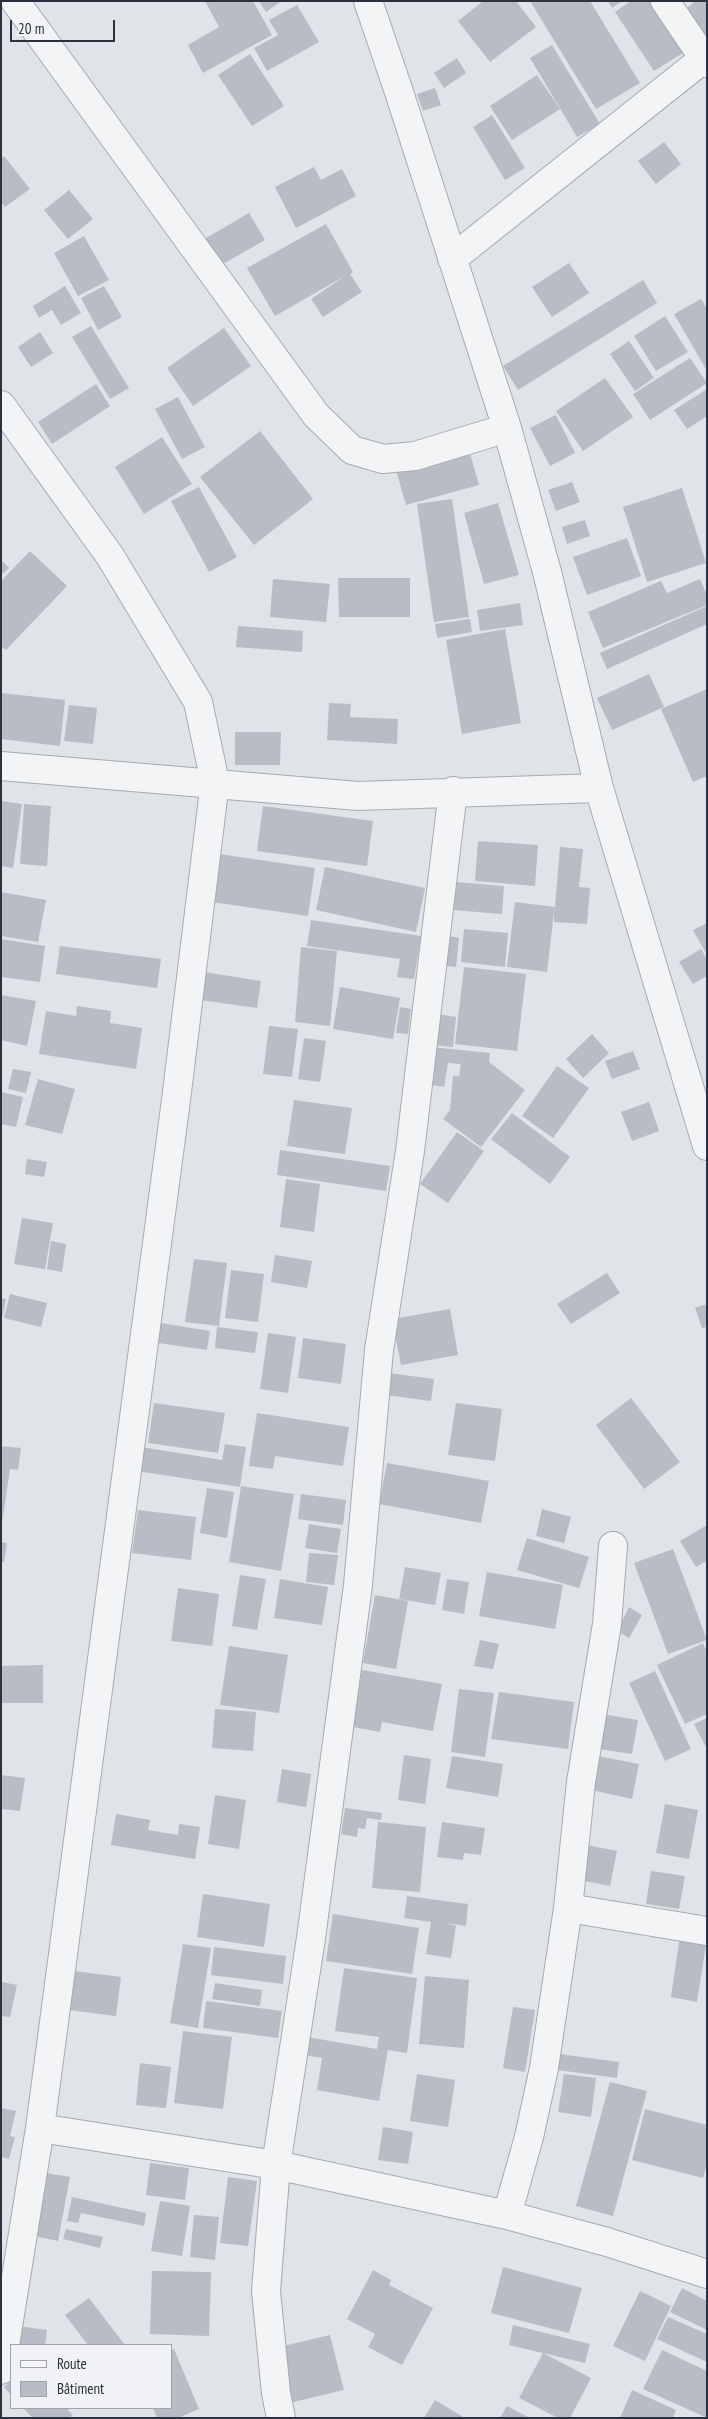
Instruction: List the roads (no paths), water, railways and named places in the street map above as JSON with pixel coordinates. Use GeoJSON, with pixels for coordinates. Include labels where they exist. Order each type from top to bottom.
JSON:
{"type":"FeatureCollection","features":[{"type":"Feature","properties":{"kind":"street"},"geometry":{"type":"LineString","coordinates":[[15,1],[316,415],[352,450],[383,459],[415,456],[506,428]]}},
{"type":"Feature","properties":{"kind":"street"},"geometry":{"type":"LineString","coordinates":[[368,1],[399,92],[506,428],[546,572],[599,788],[707,1146]]}},
{"type":"Feature","properties":{"kind":"street"},"geometry":{"type":"LineString","coordinates":[[452,260],[706,59],[665,1]]}},
{"type":"Feature","properties":{"kind":"street"},"geometry":{"type":"LineString","coordinates":[[1,405],[110,556],[198,702],[215,782],[176,1100],[40,2128],[1,2370]]}},
{"type":"Feature","properties":{"kind":"street"},"geometry":{"type":"LineString","coordinates":[[1,766],[215,782],[358,796],[452,791],[599,788]]}},
{"type":"Feature","properties":{"kind":"street"},"geometry":{"type":"LineString","coordinates":[[281,2418],[276,2393],[266,2291],[276,2165],[311,1938],[358,1585],[379,1350],[410,1151],[452,791]]}},
{"type":"Feature","properties":{"kind":"street"},"geometry":{"type":"LineString","coordinates":[[506,2215],[529,2137],[544,2068],[568,1908],[581,1782],[606,1624],[613,1546]]}},
{"type":"Feature","properties":{"kind":"street"},"geometry":{"type":"LineString","coordinates":[[568,1908],[707,1931]]}},
{"type":"Feature","properties":{"kind":"street"},"geometry":{"type":"LineString","coordinates":[[40,2128],[276,2165],[506,2215],[608,2242],[707,2274]]}}]}
